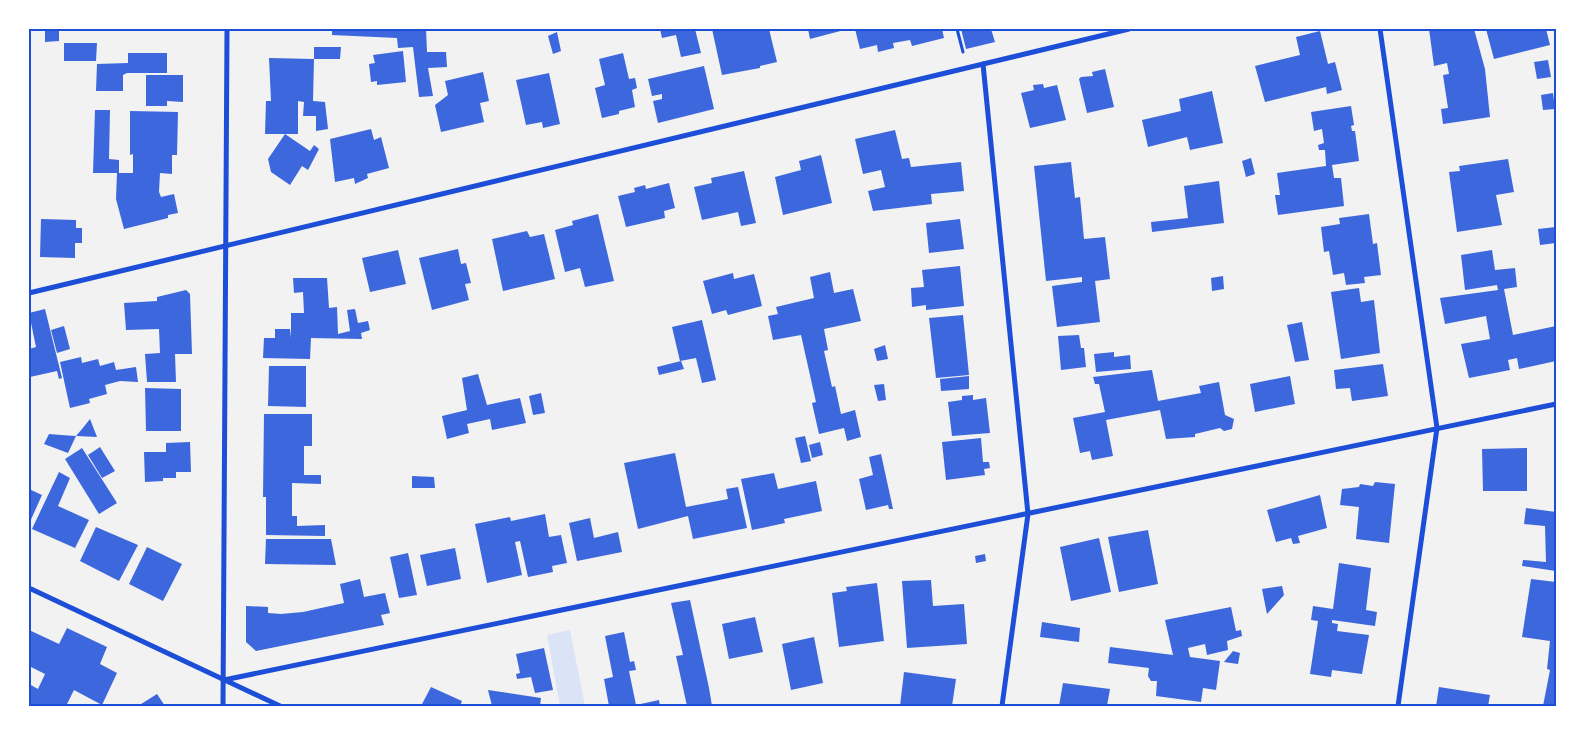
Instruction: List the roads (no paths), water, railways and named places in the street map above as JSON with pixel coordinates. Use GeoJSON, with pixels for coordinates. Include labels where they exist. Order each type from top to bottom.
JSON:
{"type":"FeatureCollection","features":[{"type":"Feature","properties":{"kind":"street"},"geometry":{"type":"LineString","coordinates":[[223,706],[227,29]]}},
{"type":"Feature","properties":{"kind":"street"},"geometry":{"type":"LineString","coordinates":[[29,293],[1129,29]]}},
{"type":"Feature","properties":{"kind":"street"},"geometry":{"type":"LineString","coordinates":[[1380,29],[1437,428],[1398,706]]}},
{"type":"Feature","properties":{"kind":"street"},"geometry":{"type":"LineString","coordinates":[[983,64],[1028,514],[1002,706]]}},
{"type":"Feature","properties":{"kind":"street"},"geometry":{"type":"LineString","coordinates":[[224,680],[1556,404]]}},
{"type":"Feature","properties":{"kind":"street"},"geometry":{"type":"LineString","coordinates":[[29,588],[280,706]]}}]}
